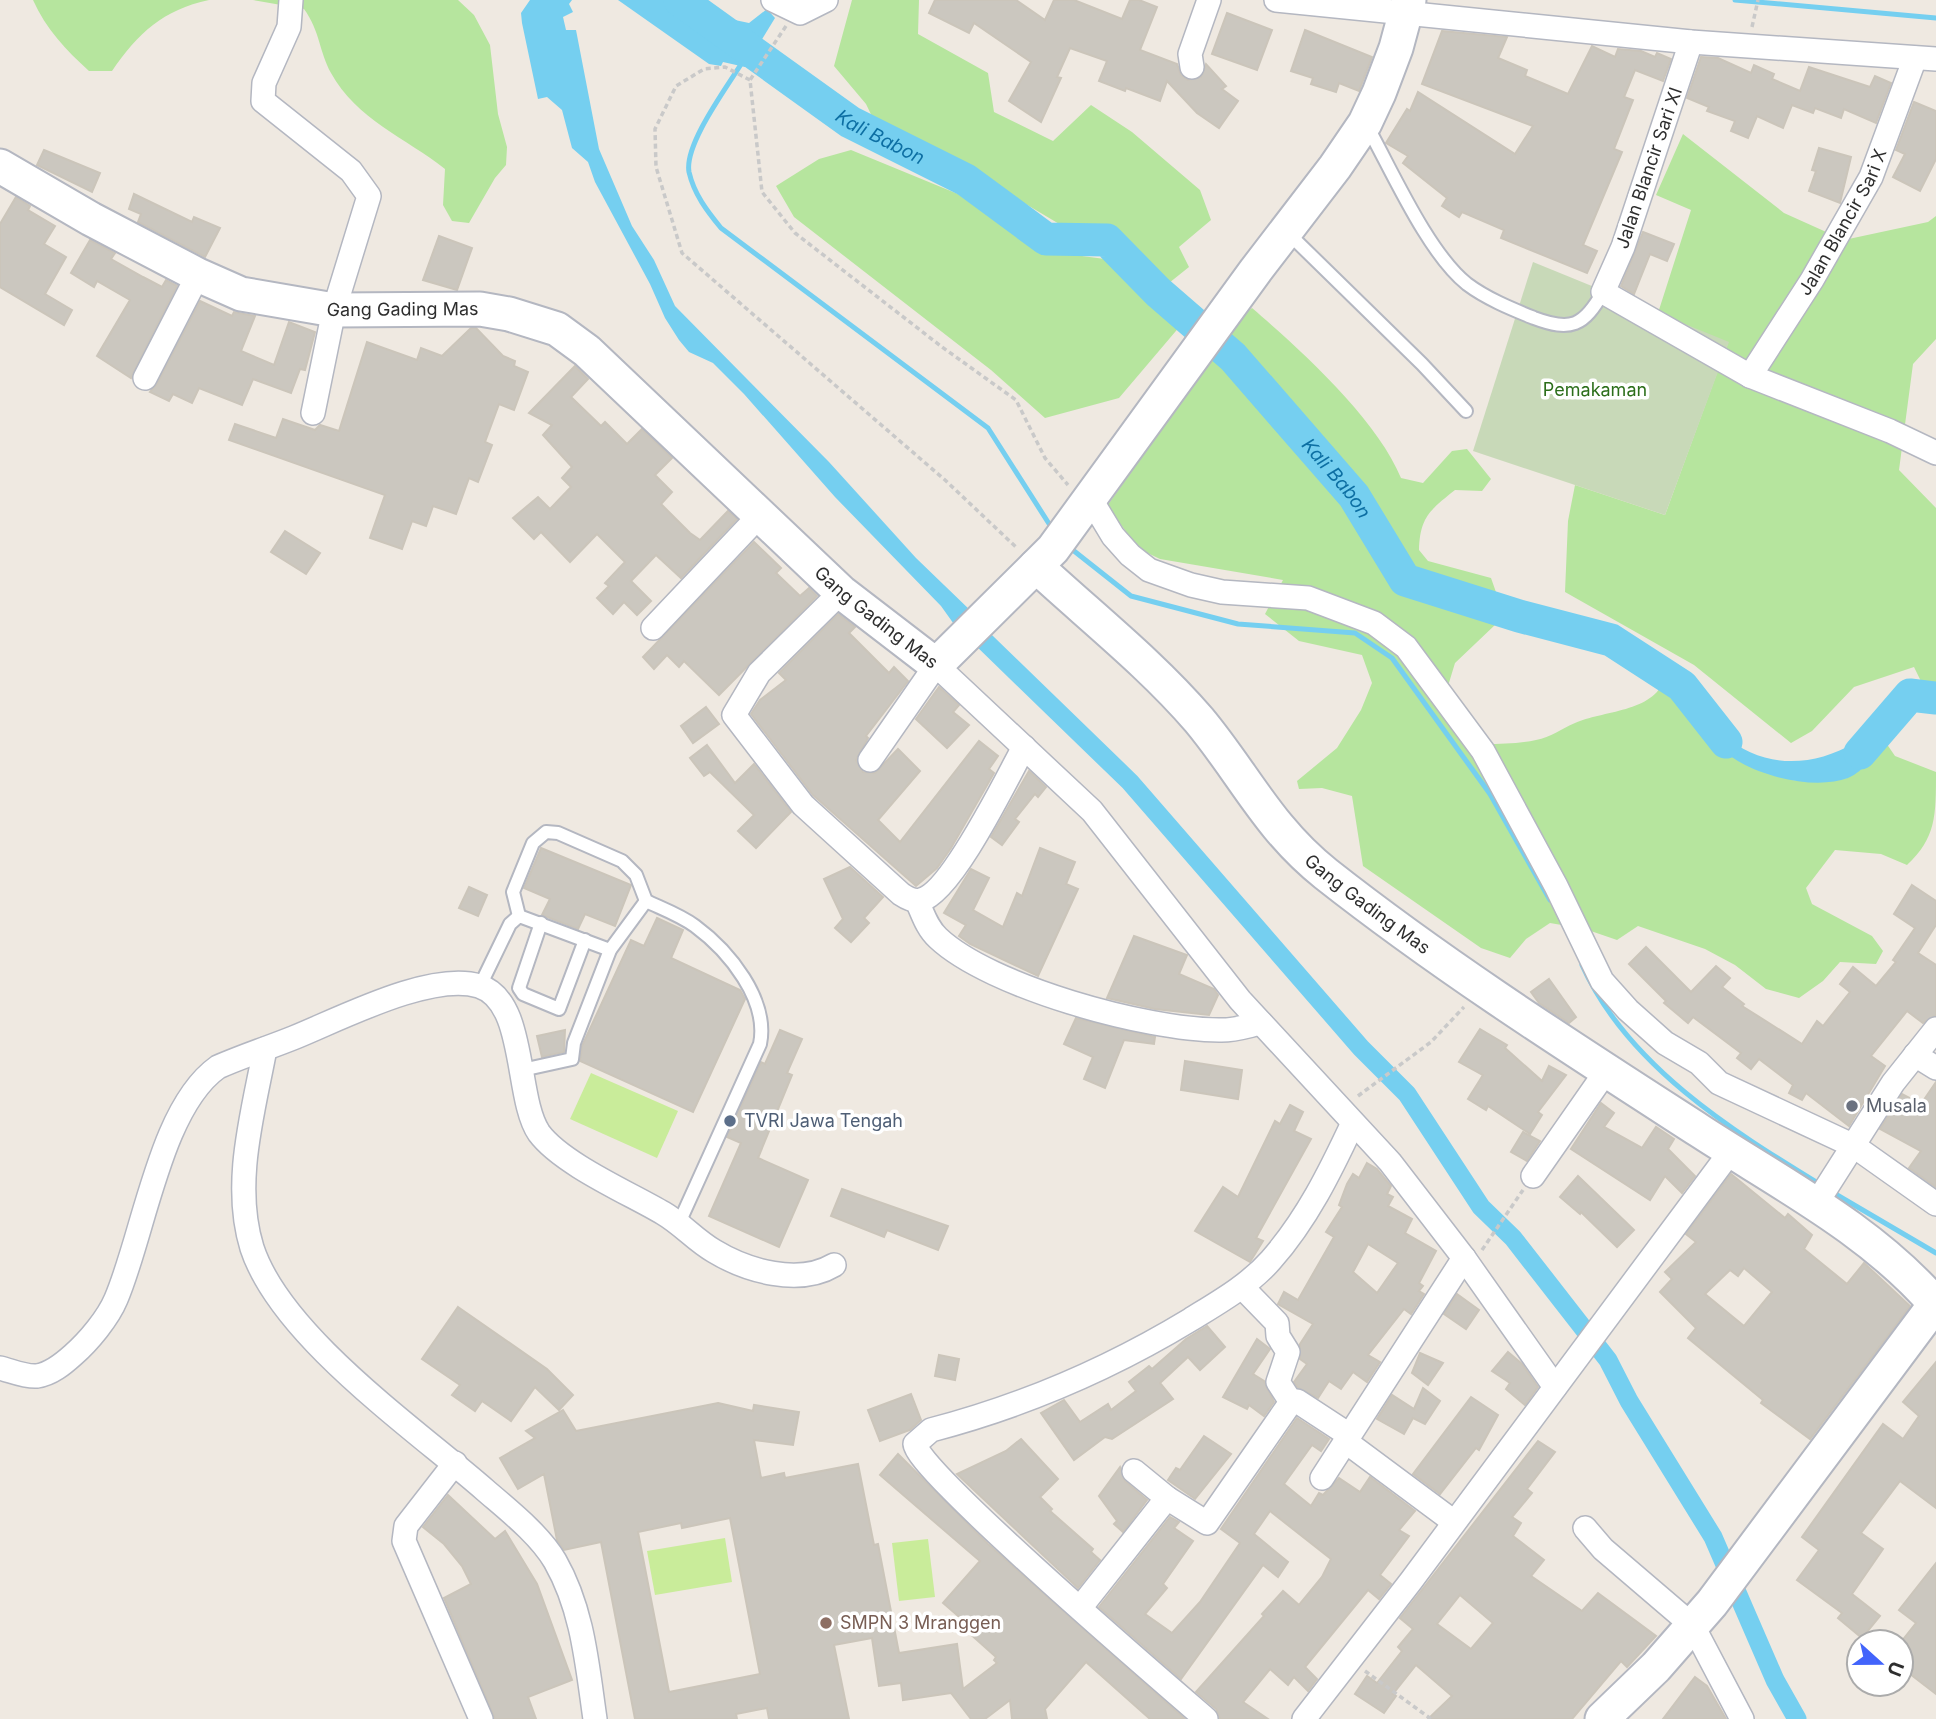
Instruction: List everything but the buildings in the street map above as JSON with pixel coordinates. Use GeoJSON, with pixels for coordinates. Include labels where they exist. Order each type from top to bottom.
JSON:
{"type":"FeatureCollection","features":[{"type":"Feature","properties":{"kind":"main road"},"geometry":{"type":"LineString","coordinates":[[1037,564],[1084,506],[1365,123],[1408,7]]}},
{"type":"Feature","properties":{"kind":"main road","name":"Gang Gading Mas"},"geometry":{"type":"LineString","coordinates":[[0,166],[198,275],[241,294],[334,310],[480,309],[509,314],[556,329],[587,351],[841,592],[943,657],[1037,564],[1199,721],[1264,814],[1288,841],[1334,880],[1483,986],[1731,1151],[1821,1196],[1934,1304]]}},
{"type":"Feature","properties":{"kind":"main road"},"geometry":{"type":"LineString","coordinates":[[1623,1719],[1784,1519],[1934,1304]]}},
{"type":"Feature","properties":{"kind":"main road"},"geometry":{"type":"LineString","coordinates":[[1602,1719],[1706,1619]]}},
{"type":"Feature","properties":{"kind":"street"},"geometry":{"type":"LineString","coordinates":[[290,0],[289,27],[264,83],[262,101],[351,171],[369,196],[334,310],[313,413]]}},
{"type":"Feature","properties":{"kind":"street"},"geometry":{"type":"LineString","coordinates":[[783,10],[804,12],[826,0]]}},
{"type":"Feature","properties":{"kind":"street"},"geometry":{"type":"LineString","coordinates":[[1192,66],[1189,54],[1209,0]]}},
{"type":"Feature","properties":{"kind":"street"},"geometry":{"type":"LineString","coordinates":[[1276,0],[1408,7],[1691,42],[1925,58]]}},
{"type":"Feature","properties":{"kind":"street","name":"Jalan Blancir Sari XI"},"geometry":{"type":"LineString","coordinates":[[1603,292],[1623,247],[1691,42]]}},
{"type":"Feature","properties":{"kind":"street","name":"Jalan Blancir Sari X"},"geometry":{"type":"LineString","coordinates":[[1750,376],[1812,281],[1871,177],[1925,58]]}},
{"type":"Feature","properties":{"kind":"street"},"geometry":{"type":"LineString","coordinates":[[145,378],[198,275]]}},
{"type":"Feature","properties":{"kind":"street"},"geometry":{"type":"LineString","coordinates":[[1603,292],[1750,376],[1890,431],[1936,453]]}},
{"type":"Feature","properties":{"kind":"street"},"geometry":{"type":"LineString","coordinates":[[1084,506],[1130,555],[1150,570],[1191,585],[1222,592],[1308,598],[1374,623],[1406,647],[1483,751],[1556,886],[1602,981],[1628,1010],[1665,1043],[1699,1063],[1719,1083],[1851,1150],[1936,1205]]}},
{"type":"Feature","properties":{"kind":"street"},"geometry":{"type":"LineString","coordinates":[[653,628],[760,515]]}},
{"type":"Feature","properties":{"kind":"street"},"geometry":{"type":"LineString","coordinates":[[841,592],[759,673],[734,715],[803,805],[901,894],[917,901],[928,897],[944,884],[969,847],[1024,747]]}},
{"type":"Feature","properties":{"kind":"street"},"geometry":{"type":"LineString","coordinates":[[870,760],[943,657],[1024,747],[1092,811],[1261,1023],[1473,1254],[1555,1387]]}},
{"type":"Feature","properties":{"kind":"street"},"geometry":{"type":"LineString","coordinates":[[917,901],[926,923],[937,937],[983,967],[1031,988],[1105,1012],[1195,1029],[1231,1030],[1261,1023]]}},
{"type":"Feature","properties":{"kind":"street"},"geometry":{"type":"LineString","coordinates":[[0,1368],[39,1376],[63,1364],[80,1349],[115,1302],[165,1152],[184,1106],[202,1079],[218,1067],[395,996],[447,985],[480,986],[496,999],[509,1022],[522,1070],[525,1094],[540,1133],[580,1166],[679,1223],[713,1251],[763,1270],[803,1277],[813,1276],[834,1265]]}},
{"type":"Feature","properties":{"kind":"street"},"geometry":{"type":"LineString","coordinates":[[1821,1196],[1893,1083],[1936,1029]]}},
{"type":"Feature","properties":{"kind":"street"},"geometry":{"type":"LineString","coordinates":[[265,1049],[244,1167],[245,1211],[252,1248],[283,1308],[338,1364],[512,1514],[553,1558],[573,1596],[584,1640],[595,1719]]}},
{"type":"Feature","properties":{"kind":"street"},"geometry":{"type":"LineString","coordinates":[[1915,1055],[1936,1069]]}},
{"type":"Feature","properties":{"kind":"street"},"geometry":{"type":"LineString","coordinates":[[1529,1182],[1607,1070]]}},
{"type":"Feature","properties":{"kind":"street"},"geometry":{"type":"LineString","coordinates":[[1206,1719],[972,1510],[922,1459],[915,1444],[931,1430],[969,1420],[1065,1385],[1161,1337],[1242,1287],[1272,1259],[1317,1199],[1353,1123]]}},
{"type":"Feature","properties":{"kind":"street"},"geometry":{"type":"LineString","coordinates":[[1304,1719],[1731,1151]]}},
{"type":"Feature","properties":{"kind":"street"},"geometry":{"type":"LineString","coordinates":[[1322,1478],[1473,1254]]}},
{"type":"Feature","properties":{"kind":"street"},"geometry":{"type":"LineString","coordinates":[[1242,1287],[1277,1323],[1278,1336],[1288,1352],[1278,1381],[1291,1402]]}},
{"type":"Feature","properties":{"kind":"street"},"geometry":{"type":"LineString","coordinates":[[1135,1471],[1167,1498],[1204,1523],[1210,1522],[1291,1402],[1297,1401],[1454,1522]]}},
{"type":"Feature","properties":{"kind":"street"},"geometry":{"type":"LineString","coordinates":[[455,1463],[406,1526],[404,1541],[481,1719]]}},
{"type":"Feature","properties":{"kind":"street"},"geometry":{"type":"LineString","coordinates":[[1080,1608],[1167,1498]]}},
{"type":"Feature","properties":{"kind":"street"},"geometry":{"type":"LineString","coordinates":[[1586,1528],[1603,1549],[1640,1577],[1706,1619],[1742,1719]]}},
{"type":"Feature","properties":{"kind":"lane"},"geometry":{"type":"LineString","coordinates":[[1365,123],[1442,257],[1465,282],[1483,295],[1559,326],[1573,325],[1586,317],[1603,292]]}},
{"type":"Feature","properties":{"kind":"lane"},"geometry":{"type":"LineString","coordinates":[[1286,231],[1422,364],[1465,411]]}},
{"type":"Feature","properties":{"kind":"lane"},"geometry":{"type":"LineString","coordinates":[[519,916],[513,892],[533,843],[546,832],[558,832],[622,861],[636,875],[646,901],[674,914],[710,939],[743,979],[758,1004],[762,1019],[760,1044],[679,1223]]}},
{"type":"Feature","properties":{"kind":"lane"},"geometry":{"type":"LineString","coordinates":[[522,1070],[572,1059],[610,950],[646,901]]}},
{"type":"Feature","properties":{"kind":"lane"},"geometry":{"type":"LineString","coordinates":[[519,916],[610,950]]}},
{"type":"Feature","properties":{"kind":"lane"},"geometry":{"type":"LineString","coordinates":[[480,986],[510,925],[519,916]]}},
{"type":"Feature","properties":{"kind":"lane"},"geometry":{"type":"LineString","coordinates":[[541,923],[519,988],[523,994],[559,1009],[584,940]]}},
{"type":"Feature","properties":{"kind":"lane"},"geometry":{"type":"LineString","coordinates":[[565,994],[589,1004]]}},
{"type":"Feature","properties":{"kind":"path"},"geometry":{"type":"LineString","coordinates":[[1751,30],[1758,0]]}},
{"type":"Feature","properties":{"kind":"path"},"geometry":{"type":"LineString","coordinates":[[748,79],[754,74],[783,10]]}},
{"type":"Feature","properties":{"kind":"path"},"geometry":{"type":"LineString","coordinates":[[748,79],[725,67],[704,69],[676,86],[655,129],[656,167],[682,253],[945,480],[1037,564]]}},
{"type":"Feature","properties":{"kind":"path"},"geometry":{"type":"LineString","coordinates":[[748,79],[762,192],[795,233],[942,347],[1016,400],[1045,458],[1084,506]]}},
{"type":"Feature","properties":{"kind":"path"},"geometry":{"type":"LineString","coordinates":[[1356,1097],[1431,1042],[1483,986]]}},
{"type":"Feature","properties":{"kind":"path"},"geometry":{"type":"LineString","coordinates":[[1473,1254],[1529,1182]]}},
{"type":"Feature","properties":{"kind":"path"},"geometry":{"type":"LineString","coordinates":[[1346,1666],[1365,1671],[1431,1719]]}},
{"type":"Feature","properties":{"kind":"green space"},"geometry":{"type":"Polygon","coordinates":[[[33,0],[209,0],[178,10],[153,25],[132,45],[112,71],[89,71],[57,38],[33,0]]]}},
{"type":"Feature","properties":{"kind":"green space"},"geometry":{"type":"Polygon","coordinates":[[[253,0],[458,0],[474,15],[490,45],[498,114],[507,147],[506,165],[495,178],[469,223],[452,221],[443,205],[445,169],[383,127],[341,89],[327,65],[313,25],[304,9],[253,0]]]}},
{"type":"Feature","properties":{"kind":"green space"},"geometry":{"type":"Polygon","coordinates":[[[852,0],[919,0],[918,34],[988,73],[994,112],[1053,141],[1091,105],[1132,132],[1200,190],[1211,220],[1179,247],[1189,267],[1169,283],[1109,228],[1071,231],[972,172],[880,133],[866,104],[834,66],[852,0]]]}},
{"type":"Feature","properties":{"kind":"green space"},"geometry":{"type":"Polygon","coordinates":[[[1683,134],[1784,213],[1844,240],[1928,222],[1936,216],[1936,339],[1913,364],[1899,470],[1936,508],[1936,712],[1914,667],[1854,687],[1812,731],[1791,743],[1694,665],[1565,592],[1568,521],[1575,485],[1665,515],[1728,343],[1658,313],[1691,210],[1656,195],[1683,134]]]}},
{"type":"Feature","properties":{"kind":"green space"},"geometry":{"type":"Polygon","coordinates":[[[851,150],[958,194],[1036,250],[1105,259],[1181,325],[1119,398],[1045,418],[991,370],[794,217],[776,186],[819,159],[851,150]]]}},
{"type":"Feature","properties":{"kind":"green space","name":"Pemakaman"},"geometry":{"type":"Polygon","coordinates":[[[1533,262],[1729,342],[1665,515],[1473,451],[1533,262]]]}},
{"type":"Feature","properties":{"kind":"green space"},"geometry":{"type":"Polygon","coordinates":[[[1252,308],[1293,344],[1356,409],[1390,455],[1401,478],[1423,483],[1452,451],[1467,449],[1491,479],[1482,491],[1455,490],[1446,497],[1428,515],[1420,539],[1419,550],[1428,561],[1491,578],[1497,595],[1496,624],[1455,663],[1441,709],[1465,744],[1541,739],[1586,719],[1639,704],[1659,690],[1664,679],[1679,688],[1710,735],[1792,780],[1813,782],[1847,778],[1866,766],[1884,740],[1895,756],[1936,772],[1936,801],[1929,835],[1917,855],[1907,865],[1881,854],[1835,850],[1806,888],[1812,904],[1872,936],[1883,951],[1876,964],[1840,962],[1823,981],[1799,998],[1766,989],[1735,965],[1705,949],[1638,926],[1617,940],[1585,929],[1550,923],[1526,939],[1510,958],[1481,948],[1363,866],[1352,796],[1322,788],[1299,789],[1297,781],[1337,748],[1361,710],[1372,683],[1362,655],[1299,641],[1265,614],[1283,580],[1160,559],[1139,549],[1107,506],[1242,316],[1252,308]]]}},
{"type":"Feature","properties":{"kind":"green space"},"geometry":{"type":"Polygon","coordinates":[[[591,1073],[678,1111],[657,1158],[570,1119],[591,1073]]]}},
{"type":"Feature","properties":{"kind":"green space"},"geometry":{"type":"Polygon","coordinates":[[[725,1538],[732,1582],[655,1595],[647,1551],[725,1538]]]}},
{"type":"Feature","properties":{"kind":"green space"},"geometry":{"type":"Polygon","coordinates":[[[928,1539],[935,1597],[899,1601],[892,1543],[928,1539]]]}},
{"type":"Feature","properties":{"kind":"water"},"geometry":{"type":"Polygon","coordinates":[[[530,0],[572,0],[569,4],[573,12],[563,17],[566,30],[576,30],[599,149],[632,226],[654,260],[675,306],[829,462],[916,558],[972,612],[956,627],[941,606],[835,497],[744,394],[713,363],[689,352],[679,340],[595,182],[588,162],[572,148],[562,110],[547,97],[538,99],[521,13],[530,0]]]}},
{"type":"Feature","properties":{"kind":"water"},"geometry":{"type":"Polygon","coordinates":[[[618,0],[704,0],[730,19],[749,23],[767,9],[775,18],[745,67],[723,62],[721,66],[709,64],[618,0]]]}},
{"type":"Feature","properties":{"kind":"water"},"geometry":{"type":"Polygon","coordinates":[[[1700,704],[1720,731],[1754,754],[1770,759],[1804,760],[1838,751],[1863,737],[1887,715],[1890,728],[1869,761],[1848,778],[1834,782],[1801,781],[1766,774],[1736,760],[1724,751],[1694,713],[1700,704]]]}},
{"type":"Feature","properties":{"kind":"waterway","name":"Kali Babon"},"geometry":{"type":"LineString","coordinates":[[680,0],[850,122],[966,180],[1046,239],[1107,240],[1158,292],[1233,357],[1354,496],[1405,580],[1519,616],[1611,640],[1682,686],[1726,742]]}},
{"type":"Feature","properties":{"kind":"waterway"},"geometry":{"type":"LineString","coordinates":[[1735,0],[1936,18]]}},
{"type":"Feature","properties":{"kind":"waterway"},"geometry":{"type":"LineString","coordinates":[[743,61],[700,131],[689,160],[691,180],[706,209],[721,228],[988,428],[1053,530]]}},
{"type":"Feature","properties":{"kind":"waterway"},"geometry":{"type":"LineString","coordinates":[[1069,547],[1131,596],[1238,624],[1355,633],[1392,658],[1490,794],[1550,900]]}},
{"type":"Feature","properties":{"kind":"waterway"},"geometry":{"type":"LineString","coordinates":[[965,622],[1130,782],[1361,1048],[1407,1094],[1481,1207],[1513,1238],[1608,1360],[1629,1401],[1713,1537],[1775,1680],[1797,1719]]}},
{"type":"Feature","properties":{"kind":"waterway","name":"Kali Babon"},"geometry":{"type":"LineString","coordinates":[[1860,753],[1910,695],[1936,698]]}},
{"type":"Feature","properties":{"kind":"waterway"},"geometry":{"type":"LineString","coordinates":[[1582,965],[1601,1001],[1626,1034],[1654,1064],[1718,1118],[1821,1185]]}},
{"type":"Feature","properties":{"kind":"waterway"},"geometry":{"type":"LineString","coordinates":[[1832,1192],[1936,1253]]}},
{"type":"Feature","properties":{"kind":"place","name":"Musala"},"geometry":{"type":"Point","coordinates":[1852,1106]}},
{"type":"Feature","properties":{"kind":"place","name":"TVRI Jawa Tengah"},"geometry":{"type":"Point","coordinates":[730,1121]}},
{"type":"Feature","properties":{"kind":"place","name":"SMPN 3 Mranggen"},"geometry":{"type":"Point","coordinates":[826,1623]}}]}
